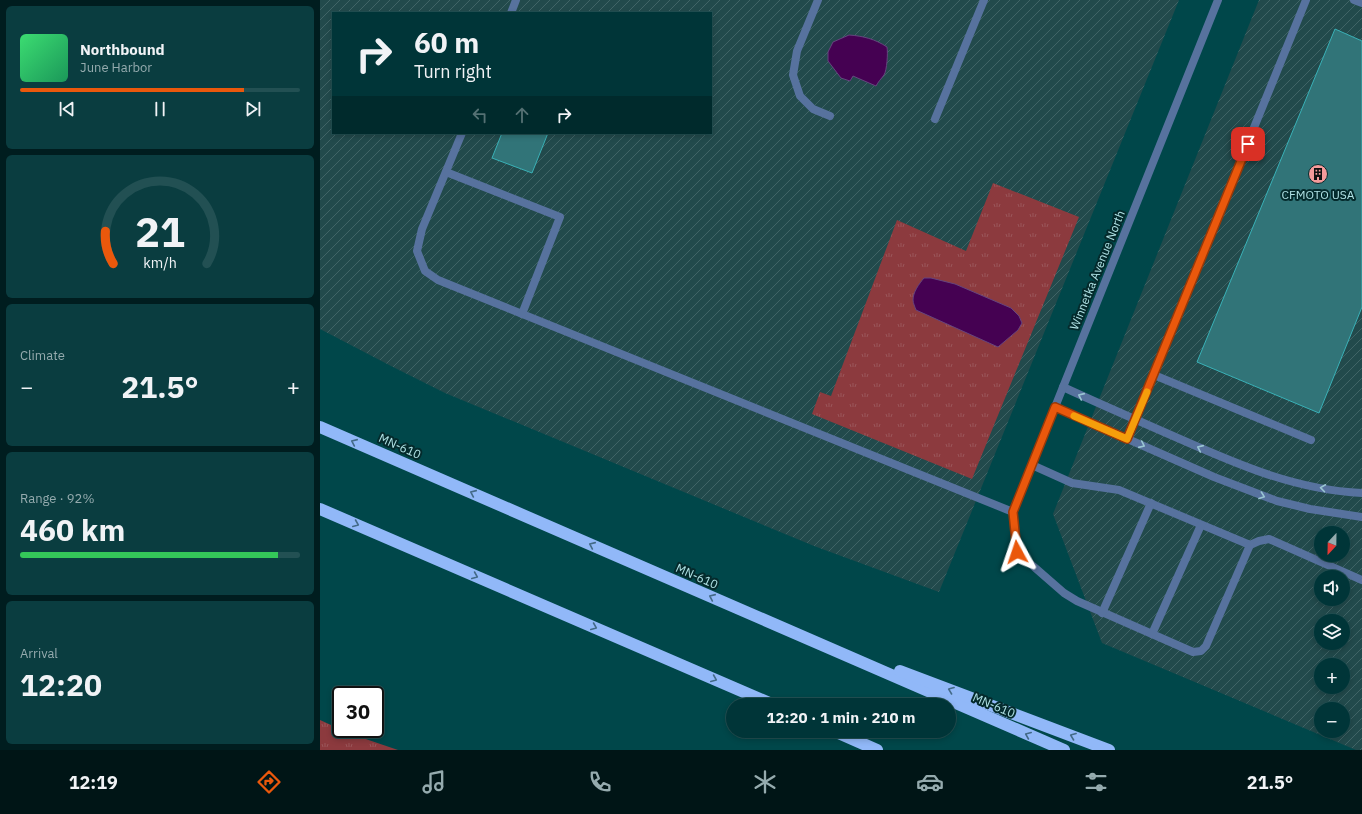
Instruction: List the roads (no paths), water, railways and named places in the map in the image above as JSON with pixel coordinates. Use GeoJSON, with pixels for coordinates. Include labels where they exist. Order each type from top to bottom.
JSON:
{"type":"FeatureCollection","features":[{"type":"Feature","properties":{"kind":"highway","name":"MN-610"},"geometry":{"type":"LineString","coordinates":[[320,427],[1064,750]]}},
{"type":"Feature","properties":{"kind":"highway"},"geometry":{"type":"LineString","coordinates":[[320,508],[758,698]]}},
{"type":"Feature","properties":{"kind":"highway"},"geometry":{"type":"LineString","coordinates":[[747,613],[1109,750]]}},
{"type":"Feature","properties":{"kind":"highway"},"geometry":{"type":"LineString","coordinates":[[850,738],[877,750]]}},
{"type":"Feature","properties":{"kind":"street"},"geometry":{"type":"LineString","coordinates":[[510,12],[516,0]]}},
{"type":"Feature","properties":{"kind":"street"},"geometry":{"type":"LineString","coordinates":[[818,0],[797,51],[793,75],[800,96],[813,109],[830,116]]}},
{"type":"Feature","properties":{"kind":"street"},"geometry":{"type":"LineString","coordinates":[[936,119],[984,0]]}},
{"type":"Feature","properties":{"kind":"street","name":"Winnetka Avenue North"},"geometry":{"type":"LineString","coordinates":[[1102,613],[1064,593],[1017,552],[1013,512],[1218,0]]}},
{"type":"Feature","properties":{"kind":"street"},"geometry":{"type":"LineString","coordinates":[[1127,439],[1306,0]]}},
{"type":"Feature","properties":{"kind":"street"},"geometry":{"type":"LineString","coordinates":[[1354,0],[1362,3]]}},
{"type":"Feature","properties":{"kind":"street"},"geometry":{"type":"LineString","coordinates":[[462,134],[422,230],[417,251],[425,271],[438,280],[1013,512]]}},
{"type":"Feature","properties":{"kind":"street"},"geometry":{"type":"LineString","coordinates":[[446,172],[560,218],[522,314]]}},
{"type":"Feature","properties":{"kind":"street"},"geometry":{"type":"LineString","coordinates":[[1154,375],[1311,440]]}},
{"type":"Feature","properties":{"kind":"street"},"geometry":{"type":"LineString","coordinates":[[1063,387],[1216,455],[1264,474],[1305,485],[1362,493]]}},
{"type":"Feature","properties":{"kind":"street"},"geometry":{"type":"LineString","coordinates":[[1055,407],[1214,477],[1277,501],[1310,509],[1362,517]]}},
{"type":"Feature","properties":{"kind":"street"},"geometry":{"type":"LineString","coordinates":[[1032,465],[1072,483],[1119,490],[1250,545]]}},
{"type":"Feature","properties":{"kind":"street"},"geometry":{"type":"LineString","coordinates":[[1151,503],[1102,613],[1194,652],[1201,651],[1206,646],[1250,545],[1260,540],[1270,539],[1362,580]]}},
{"type":"Feature","properties":{"kind":"street"},"geometry":{"type":"LineString","coordinates":[[1152,634],[1201,524]]}},
{"type":"Feature","properties":{"kind":"place","name":"CFMOTO USA"},"geometry":{"type":"Point","coordinates":[1318,174]}}]}
